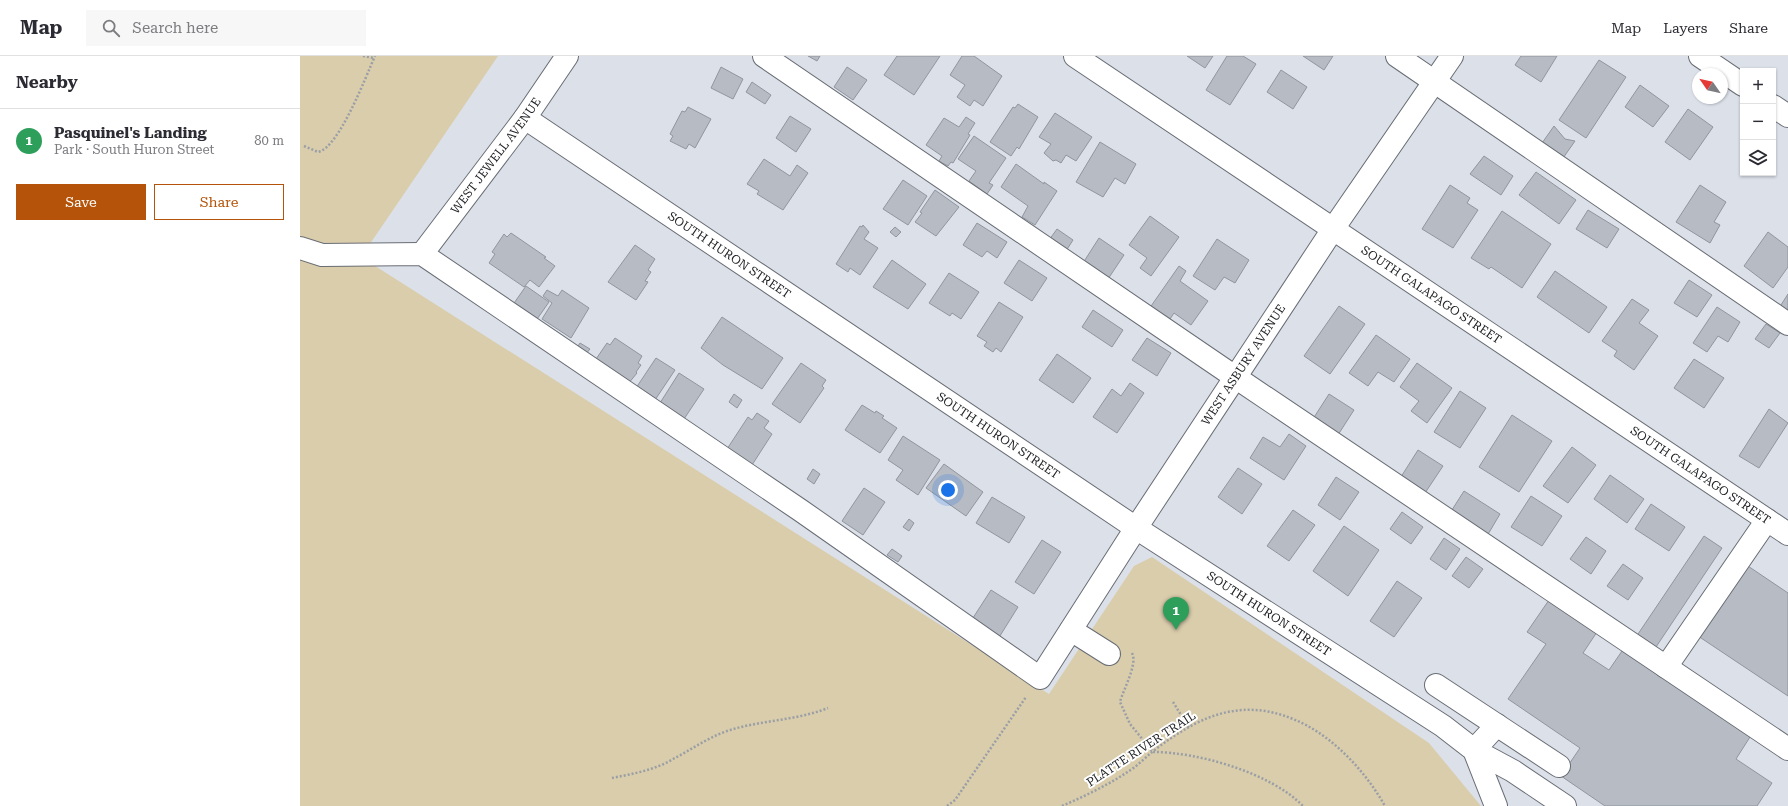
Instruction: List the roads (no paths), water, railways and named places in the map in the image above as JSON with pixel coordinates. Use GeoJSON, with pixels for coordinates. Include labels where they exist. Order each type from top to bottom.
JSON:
{"type":"FeatureCollection","features":[{"type":"Feature","properties":{"kind":"street","name":"WEST JEWELL AVENUE"},"geometry":{"type":"LineString","coordinates":[[422,254],[525,118],[567,56]]}},
{"type":"Feature","properties":{"kind":"street"},"geometry":{"type":"LineString","coordinates":[[764,56],[1235,377],[1788,749]]}},
{"type":"Feature","properties":{"kind":"street","name":"SOUTH GALAPAGO STREET"},"geometry":{"type":"LineString","coordinates":[[1075,56],[1788,534]]}},
{"type":"Feature","properties":{"kind":"street"},"geometry":{"type":"LineString","coordinates":[[1397,56],[1788,324]]}},
{"type":"Feature","properties":{"kind":"street","name":"WEST ASBURY AVENUE"},"geometry":{"type":"LineString","coordinates":[[422,254],[800,510],[1040,678],[1136,528],[1333,229],[1452,56]]}},
{"type":"Feature","properties":{"kind":"street"},"geometry":{"type":"LineString","coordinates":[[1700,56],[1740,83]]}},
{"type":"Feature","properties":{"kind":"street"},"geometry":{"type":"LineString","coordinates":[[1776,108],[1788,116]]}},
{"type":"Feature","properties":{"kind":"street","name":"SOUTH HURON STREET"},"geometry":{"type":"LineString","coordinates":[[525,118],[1136,528],[1443,726],[1474,750],[1513,771],[1565,806]]}},
{"type":"Feature","properties":{"kind":"street"},"geometry":{"type":"LineString","coordinates":[[300,248],[322,256],[422,254]]}},
{"type":"Feature","properties":{"kind":"street"},"geometry":{"type":"LineString","coordinates":[[1666,668],[1767,520]]}},
{"type":"Feature","properties":{"kind":"street"},"geometry":{"type":"LineString","coordinates":[[1071,630],[1109,654]]}},
{"type":"Feature","properties":{"kind":"street"},"geometry":{"type":"LineString","coordinates":[[1436,685],[1559,766]]}},
{"type":"Feature","properties":{"kind":"street"},"geometry":{"type":"LineString","coordinates":[[1496,806],[1474,750],[1497,725]]}},
{"type":"Feature","properties":{"kind":"place","name":"Pasquinel's Landing"},"geometry":{"type":"Point","coordinates":[1176,630]}}]}
